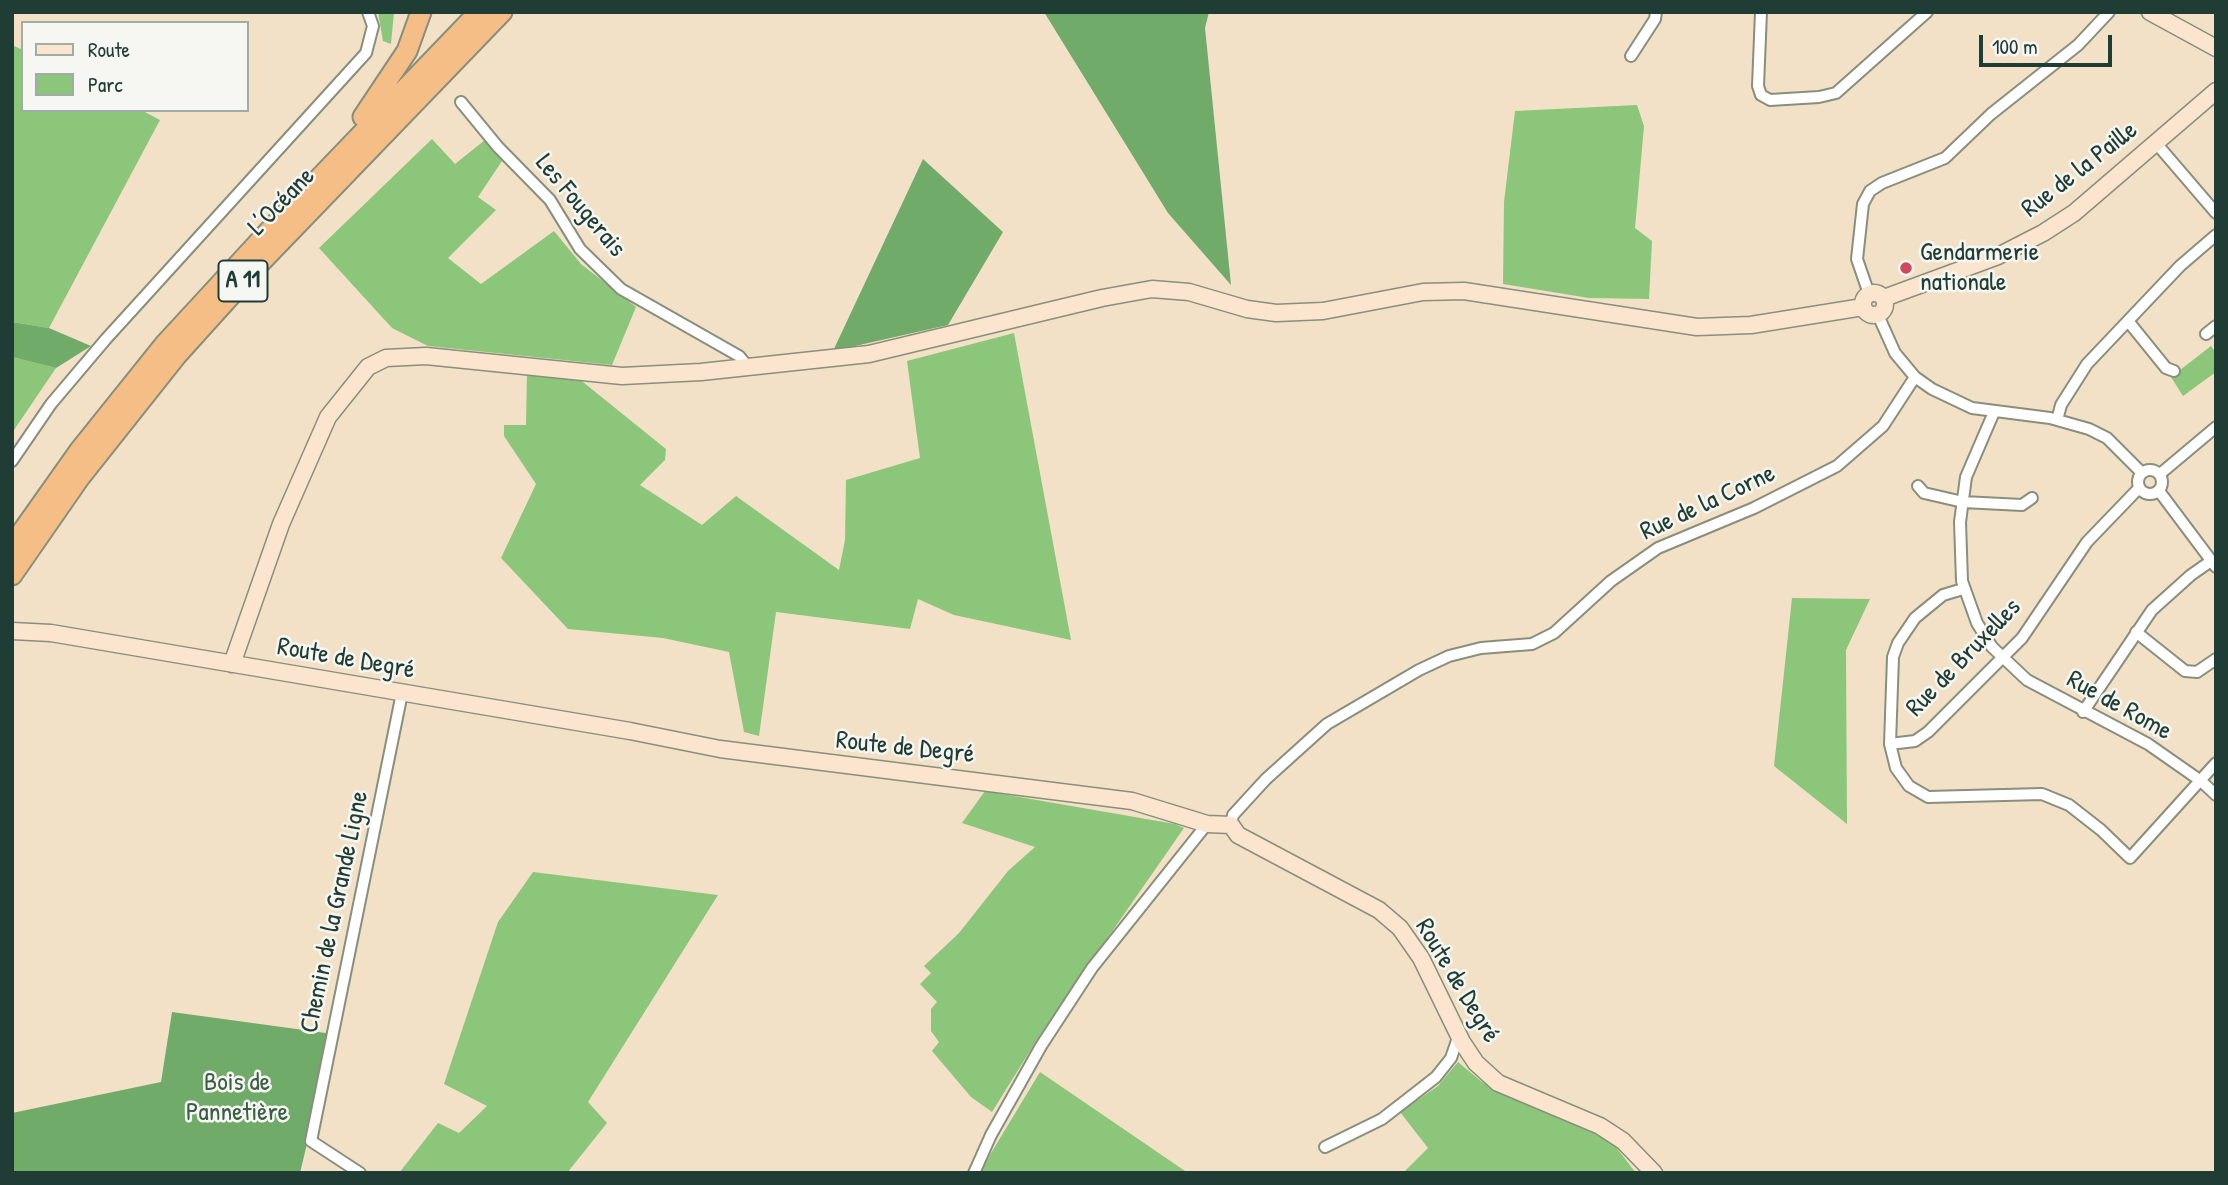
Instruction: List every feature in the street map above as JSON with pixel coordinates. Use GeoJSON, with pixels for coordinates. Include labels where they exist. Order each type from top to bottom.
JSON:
{"type":"FeatureCollection","features":[{"type":"Feature","properties":{"kind":"highway"},"geometry":{"type":"LineString","coordinates":[[326,170],[337,148],[368,111],[408,51],[421,12]]}},
{"type":"Feature","properties":{"kind":"highway","name":"L’Océane"},"geometry":{"type":"LineString","coordinates":[[12,546],[80,450],[133,382],[200,304],[480,12]]}},
{"type":"Feature","properties":{"kind":"highway","name":"L’Océane"},"geometry":{"type":"LineString","coordinates":[[12,575],[80,477],[176,356],[259,264],[502,12]]}},
{"type":"Feature","properties":{"kind":"street"},"geometry":{"type":"LineString","coordinates":[[12,461],[51,404],[106,339],[276,148],[366,53],[373,26],[368,12]]}},
{"type":"Feature","properties":{"kind":"street"},"geometry":{"type":"LineString","coordinates":[[1631,56],[1655,19],[1656,12]]}},
{"type":"Feature","properties":{"kind":"street"},"geometry":{"type":"LineString","coordinates":[[1761,12],[1758,86],[1761,95],[1770,100],[1819,97],[1836,93],[1927,12]]}},
{"type":"Feature","properties":{"kind":"street"},"geometry":{"type":"LineString","coordinates":[[2109,12],[2078,46],[1991,114],[1945,158],[1882,183],[1870,191],[1863,204],[1857,259],[1895,353],[1915,377],[1964,405],[1994,412],[2057,420],[2089,429],[2107,438],[2142,473]]}},
{"type":"Feature","properties":{"kind":"street"},"geometry":{"type":"LineString","coordinates":[[2150,12],[2213,42]]}},
{"type":"Feature","properties":{"kind":"street","name":"Rue de la Paille"},"geometry":{"type":"LineString","coordinates":[[232,664],[281,524],[328,417],[355,381],[376,362],[403,355],[426,356],[622,376],[748,368],[869,354],[1102,298],[1152,289],[1189,292],[1247,309],[1276,313],[1323,311],[1423,292],[1464,291],[1697,327],[1738,326],[1873,303],[1998,256],[2043,233],[2074,213],[2216,90]]}},
{"type":"Feature","properties":{"kind":"street","name":"Les Fougerais"},"geometry":{"type":"LineString","coordinates":[[461,102],[498,147],[550,200],[580,249],[621,289],[739,356],[748,368]]}},
{"type":"Feature","properties":{"kind":"street"},"geometry":{"type":"LineString","coordinates":[[2156,143],[2216,213]]}},
{"type":"Feature","properties":{"kind":"street"},"geometry":{"type":"LineString","coordinates":[[2057,420],[2061,404],[2087,364],[2180,266],[2216,235]]}},
{"type":"Feature","properties":{"kind":"street"},"geometry":{"type":"LineString","coordinates":[[2128,321],[2166,368],[2174,371]]}},
{"type":"Feature","properties":{"kind":"street"},"geometry":{"type":"LineString","coordinates":[[2206,334],[2216,326]]}},
{"type":"Feature","properties":{"kind":"street","name":"Rue de la Corne"},"geometry":{"type":"LineString","coordinates":[[1231,825],[1233,815],[1266,779],[1327,724],[1389,686],[1449,656],[1481,648],[1532,644],[1554,634],[1611,581],[1658,548],[1754,508],[1837,466],[1883,426],[1915,377]]}},
{"type":"Feature","properties":{"kind":"street","name":"Rue de Rome"},"geometry":{"type":"LineString","coordinates":[[1994,412],[1970,462],[1959,548],[1963,589],[1977,623],[2002,656],[2026,680],[2148,744],[2201,781],[2216,795]]}},
{"type":"Feature","properties":{"kind":"street"},"geometry":{"type":"LineString","coordinates":[[2160,474],[2216,427]]}},
{"type":"Feature","properties":{"kind":"street"},"geometry":{"type":"LineString","coordinates":[[2152,470],[2160,474],[2162,484],[2159,491],[2150,494],[2140,488],[2138,480],[2142,473],[2152,470]]}},
{"type":"Feature","properties":{"kind":"street"},"geometry":{"type":"LineString","coordinates":[[1918,486],[1924,493],[1963,502],[2022,505],[2032,498]]}},
{"type":"Feature","properties":{"kind":"street","name":"Rue de Bruxelles"},"geometry":{"type":"LineString","coordinates":[[1890,744],[1915,741],[1928,732],[2022,638],[2102,523],[2140,488]]}},
{"type":"Feature","properties":{"kind":"street"},"geometry":{"type":"LineString","coordinates":[[2159,491],[2210,561]]}},
{"type":"Feature","properties":{"kind":"street"},"geometry":{"type":"LineString","coordinates":[[2083,712],[2152,610],[2210,561],[2216,545]]}},
{"type":"Feature","properties":{"kind":"street"},"geometry":{"type":"LineString","coordinates":[[1963,589],[1935,600],[1915,618],[1898,643],[1893,657],[1890,744],[1896,768],[1909,786],[1923,794],[2042,794],[2069,805],[2101,830],[2130,858],[2216,763]]}},
{"type":"Feature","properties":{"kind":"street","name":"Route de Degré"},"geometry":{"type":"LineString","coordinates":[[12,631],[51,633],[720,749],[1132,801],[1207,824],[1231,825],[1238,835],[1379,910],[1400,928],[1421,958],[1458,1035],[1476,1063],[1498,1083],[1600,1126],[1623,1141],[1654,1173]]}},
{"type":"Feature","properties":{"kind":"street"},"geometry":{"type":"LineString","coordinates":[[2136,632],[2185,671],[2197,672],[2216,659]]}},
{"type":"Feature","properties":{"kind":"street","name":"Chemin de la Grande Ligne"},"geometry":{"type":"LineString","coordinates":[[360,1173],[311,1141],[402,693]]}},
{"type":"Feature","properties":{"kind":"street"},"geometry":{"type":"LineString","coordinates":[[974,1173],[991,1135],[1041,1046],[1092,968],[1207,824]]}},
{"type":"Feature","properties":{"kind":"street"},"geometry":{"type":"LineString","coordinates":[[1325,1147],[1382,1119],[1436,1077],[1451,1058],[1458,1035]]}},
{"type":"Feature","properties":{"kind":"green space"},"geometry":{"type":"Polygon","coordinates":[[[378,12],[394,12],[391,44],[383,41],[378,12]]]}},
{"type":"Feature","properties":{"kind":"green space"},"geometry":{"type":"Polygon","coordinates":[[[1044,12],[1209,12],[1205,28],[1231,285],[1168,213],[1044,12]]]}},
{"type":"Feature","properties":{"kind":"green space"},"geometry":{"type":"Polygon","coordinates":[[[12,45],[21,49],[21,112],[145,112],[160,120],[49,328],[12,322],[12,45]]]}},
{"type":"Feature","properties":{"kind":"green space"},"geometry":{"type":"Polygon","coordinates":[[[1637,105],[1644,126],[1635,228],[1652,241],[1649,299],[1589,298],[1503,284],[1504,202],[1515,111],[1637,105]]]}},
{"type":"Feature","properties":{"kind":"green space"},"geometry":{"type":"Polygon","coordinates":[[[432,139],[455,164],[485,140],[502,161],[478,197],[496,210],[448,258],[481,284],[554,231],[581,264],[636,307],[612,365],[428,346],[392,328],[319,248],[432,139]]]}},
{"type":"Feature","properties":{"kind":"green space"},"geometry":{"type":"Polygon","coordinates":[[[923,159],[1003,232],[948,325],[833,351],[923,159]]]}},
{"type":"Feature","properties":{"kind":"green space"},"geometry":{"type":"Polygon","coordinates":[[[12,322],[49,328],[91,346],[56,368],[12,357],[12,322]]]}},
{"type":"Feature","properties":{"kind":"green space"},"geometry":{"type":"Polygon","coordinates":[[[1014,333],[1071,640],[954,615],[918,599],[910,629],[776,612],[759,736],[744,732],[729,652],[663,638],[568,629],[501,558],[536,484],[504,436],[504,425],[526,425],[527,373],[578,378],[666,449],[665,460],[640,485],[702,525],[736,496],[839,570],[845,540],[846,480],[920,458],[907,361],[1014,333]]]}},
{"type":"Feature","properties":{"kind":"green space"},"geometry":{"type":"Polygon","coordinates":[[[2211,346],[2216,353],[2216,372],[2183,396],[2171,377],[2211,346]]]}},
{"type":"Feature","properties":{"kind":"green space"},"geometry":{"type":"Polygon","coordinates":[[[12,357],[56,368],[12,433],[12,357]]]}},
{"type":"Feature","properties":{"kind":"green space"},"geometry":{"type":"Polygon","coordinates":[[[1792,598],[1870,599],[1846,650],[1847,824],[1774,766],[1792,598]]]}},
{"type":"Feature","properties":{"kind":"green space"},"geometry":{"type":"Polygon","coordinates":[[[985,791],[1175,824],[1184,828],[1040,1035],[992,1112],[971,1097],[932,1051],[939,1042],[931,1031],[931,1009],[937,1002],[920,984],[931,973],[924,966],[959,933],[1008,871],[1035,847],[962,823],[985,791]]]}},
{"type":"Feature","properties":{"kind":"green space"},"geometry":{"type":"Polygon","coordinates":[[[533,872],[718,895],[588,1102],[607,1123],[567,1173],[399,1173],[438,1123],[459,1133],[487,1106],[444,1084],[498,922],[533,872]]]}},
{"type":"Feature","properties":{"kind":"green space","name":"Bois de Pannetière"},"geometry":{"type":"Polygon","coordinates":[[[172,1012],[333,1034],[300,1173],[12,1173],[12,1113],[161,1082],[172,1012]]]}},
{"type":"Feature","properties":{"kind":"green space"},"geometry":{"type":"Polygon","coordinates":[[[1458,1062],[1482,1082],[1612,1142],[1636,1173],[1403,1173],[1428,1148],[1400,1112],[1438,1086],[1458,1062]]]}},
{"type":"Feature","properties":{"kind":"green space"},"geometry":{"type":"Polygon","coordinates":[[[1040,1072],[1188,1173],[979,1173],[1040,1072]]]}},
{"type":"Feature","properties":{"kind":"place","name":"Gendarmerie nationale"},"geometry":{"type":"Point","coordinates":[1906,268]}}]}
